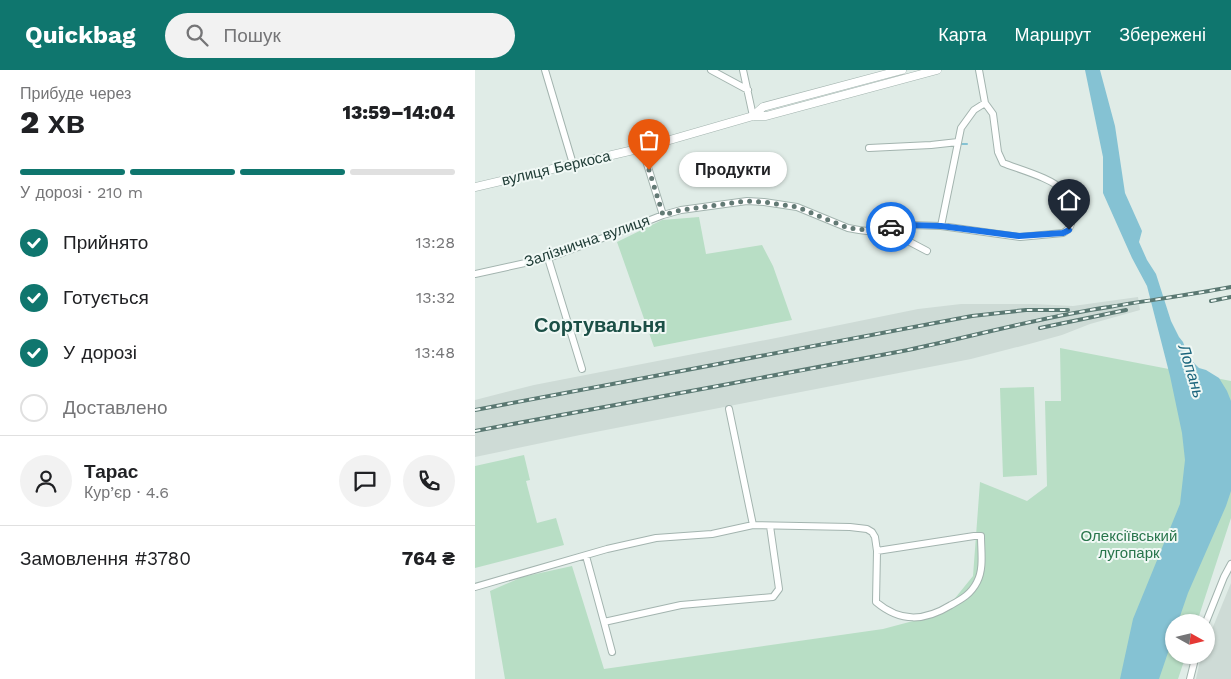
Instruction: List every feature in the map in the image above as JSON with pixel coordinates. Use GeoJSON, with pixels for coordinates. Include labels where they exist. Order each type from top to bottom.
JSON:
{"type":"FeatureCollection","features":[{"type":"Feature","properties":{"kind":"street"},"geometry":{"type":"LineString","coordinates":[[545,70],[573,164]]}},
{"type":"Feature","properties":{"kind":"street"},"geometry":{"type":"LineString","coordinates":[[711,70],[748,90]]}},
{"type":"Feature","properties":{"kind":"street"},"geometry":{"type":"LineString","coordinates":[[743,70],[753,116]]}},
{"type":"Feature","properties":{"kind":"street","name":"вулиця Беркоса"},"geometry":{"type":"LineString","coordinates":[[753,116],[763,107],[902,70]]}},
{"type":"Feature","properties":{"kind":"street","name":"вулиця Беркоса"},"geometry":{"type":"LineString","coordinates":[[475,187],[642,148],[753,116],[766,116],[937,70]]}},
{"type":"Feature","properties":{"kind":"street"},"geometry":{"type":"LineString","coordinates":[[941,226],[961,128],[974,110],[985,103],[979,70]]}},
{"type":"Feature","properties":{"kind":"street","name":"Залізнична вулиця"},"geometry":{"type":"LineString","coordinates":[[475,274],[548,258],[681,210],[747,201],[797,207],[848,228],[867,230],[910,225],[941,226],[1019,236],[1063,233],[1069,230],[1072,225],[1072,218],[1064,192],[1056,184],[1003,163],[998,152],[993,114],[985,103]]}},
{"type":"Feature","properties":{"kind":"street"},"geometry":{"type":"LineString","coordinates":[[869,148],[957,144]]}},
{"type":"Feature","properties":{"kind":"street"},"geometry":{"type":"LineString","coordinates":[[642,148],[663,215]]}},
{"type":"Feature","properties":{"kind":"street"},"geometry":{"type":"LineString","coordinates":[[867,230],[908,241],[927,251]]}},
{"type":"Feature","properties":{"kind":"street"},"geometry":{"type":"LineString","coordinates":[[548,258],[582,369]]}},
{"type":"Feature","properties":{"kind":"street"},"geometry":{"type":"LineString","coordinates":[[729,410],[753,525]]}},
{"type":"Feature","properties":{"kind":"street"},"geometry":{"type":"LineString","coordinates":[[475,587],[607,549],[656,538],[712,534],[753,525],[850,527],[867,529],[872,532],[875,537],[877,551],[876,602],[886,610],[900,616],[915,618],[942,611],[967,596],[977,583],[981,572],[981,536],[877,551]]}},
{"type":"Feature","properties":{"kind":"street"},"geometry":{"type":"LineString","coordinates":[[603,622],[681,606],[773,597],[779,589],[770,526]]}},
{"type":"Feature","properties":{"kind":"street"},"geometry":{"type":"LineString","coordinates":[[585,556],[612,652]]}},
{"type":"Feature","properties":{"kind":"street"},"geometry":{"type":"LineString","coordinates":[[1209,614],[1231,564]]}},
{"type":"Feature","properties":{"kind":"street"},"geometry":{"type":"LineString","coordinates":[[1190,679],[1194,664]]}},
{"type":"Feature","properties":{"kind":"shaded area"},"geometry":{"type":"Polygon","coordinates":[[[1138,297],[1140,310],[1090,324],[1062,335],[971,359],[475,457],[475,400],[534,385],[918,309],[961,304],[1073,306],[1138,297]]]}},
{"type":"Feature","properties":{"kind":"shaded area"},"geometry":{"type":"Polygon","coordinates":[[[1231,583],[1231,679],[1196,679],[1199,664],[1215,664],[1215,622],[1231,583]]]}},
{"type":"Feature","properties":{"kind":"green space"},"geometry":{"type":"Polygon","coordinates":[[[699,217],[706,254],[762,245],[773,266],[792,320],[654,347],[617,242],[662,220],[699,217]]]}},
{"type":"Feature","properties":{"kind":"green space","name":"Олексіївський лугопарк"},"geometry":{"type":"Polygon","coordinates":[[[1060,348],[1231,381],[1231,518],[1200,614],[1165,614],[1165,664],[1183,664],[1178,679],[505,679],[490,591],[522,577],[572,566],[604,669],[883,629],[943,613],[973,576],[980,482],[1027,501],[1047,486],[1045,401],[1061,401],[1060,348]]]}},
{"type":"Feature","properties":{"kind":"green space"},"geometry":{"type":"Polygon","coordinates":[[[1034,387],[1037,475],[1003,477],[1000,388],[1034,387]]]}},
{"type":"Feature","properties":{"kind":"green space"},"geometry":{"type":"Polygon","coordinates":[[[524,455],[530,480],[526,481],[537,523],[556,518],[564,545],[475,568],[475,466],[524,455]]]}},
{"type":"Feature","properties":{"kind":"water","name":"Лопань"},"geometry":{"type":"Polygon","coordinates":[[[1085,70],[1100,70],[1115,126],[1125,193],[1142,231],[1139,242],[1156,274],[1171,321],[1193,362],[1199,368],[1219,378],[1231,401],[1231,491],[1181,614],[1165,614],[1165,661],[1159,679],[1120,679],[1133,619],[1180,504],[1185,460],[1182,433],[1170,376],[1147,286],[1132,258],[1103,193],[1103,157],[1085,70]]]}},
{"type":"Feature","properties":{"kind":"waterway"},"geometry":{"type":"LineString","coordinates":[[958,144],[967,144]]}},
{"type":"Feature","properties":{"kind":"railway"},"geometry":{"type":"LineString","coordinates":[[475,431],[908,350],[1084,311],[1231,287]]}},
{"type":"Feature","properties":{"kind":"railway"},"geometry":{"type":"LineString","coordinates":[[1211,301],[1231,297]]}},
{"type":"Feature","properties":{"kind":"railway"},"geometry":{"type":"LineString","coordinates":[[475,410],[972,316],[1026,310],[1068,310]]}},
{"type":"Feature","properties":{"kind":"railway"},"geometry":{"type":"LineString","coordinates":[[1040,328],[1126,310]]}},
{"type":"Feature","properties":{"kind":"way so far"},"geometry":{"type":"LineString","coordinates":[[649,170],[663,215],[681,210],[747,201],[797,207],[848,228],[859,230],[891,227]]}},
{"type":"Feature","properties":{"kind":"place","name":"Продукти"},"geometry":{"type":"Point","coordinates":[649,170]}},
{"type":"Feature","properties":{"kind":"district","name":"Сортувальня"},"geometry":{"type":"Point","coordinates":[600,325]}},
{"type":"Feature","properties":{"kind":"route"},"geometry":{"type":"LineString","coordinates":[[891,227],[910,225],[941,226],[1019,236],[1063,233],[1069,230]]}}]}
